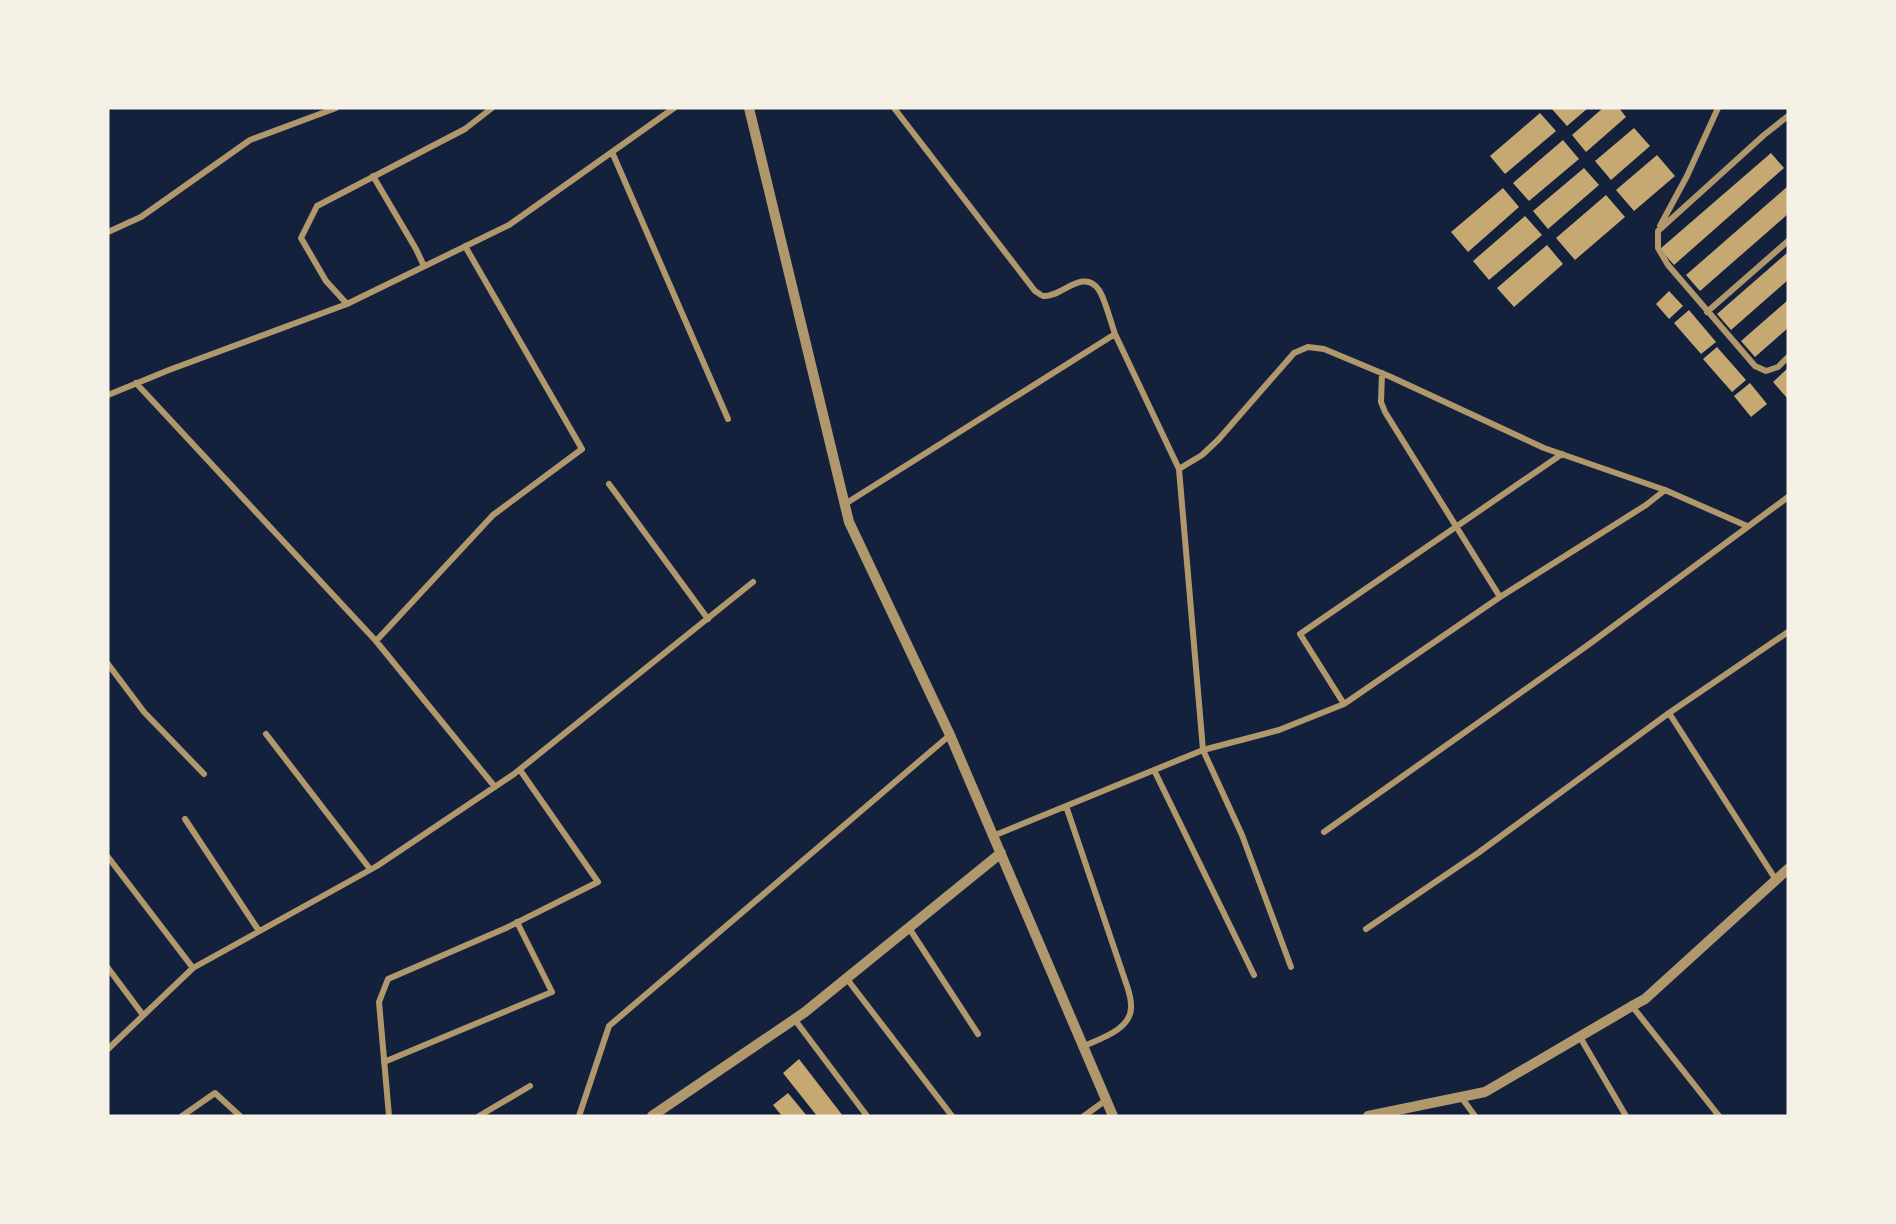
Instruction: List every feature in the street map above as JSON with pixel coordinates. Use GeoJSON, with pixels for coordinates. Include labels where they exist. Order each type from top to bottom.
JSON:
{"type":"FeatureCollection","features":[{"type":"Feature","properties":{"kind":"street"},"geometry":{"type":"LineString","coordinates":[[108,232],[141,216],[250,140],[336,108]]}},
{"type":"Feature","properties":{"kind":"street"},"geometry":{"type":"LineString","coordinates":[[347,304],[326,280],[301,238],[317,206],[465,129],[492,108]]}},
{"type":"Feature","properties":{"kind":"street"},"geometry":{"type":"LineString","coordinates":[[108,395],[347,304],[509,225],[674,108]]}},
{"type":"Feature","properties":{"kind":"street"},"geometry":{"type":"LineString","coordinates":[[749,108],[849,522],[950,735],[1113,1116]]}},
{"type":"Feature","properties":{"kind":"street"},"geometry":{"type":"LineString","coordinates":[[894,108],[1035,291],[1043,296],[1051,295],[1078,282],[1092,284],[1100,291],[1115,334],[1179,469],[1203,750],[1242,835],[1291,967]]}},
{"type":"Feature","properties":{"kind":"street"},"geometry":{"type":"LineString","coordinates":[[1718,108],[1687,176],[1658,231],[1658,248],[1668,265],[1755,366],[1766,371],[1778,367],[1788,357]]}},
{"type":"Feature","properties":{"kind":"street"},"geometry":{"type":"LineString","coordinates":[[1658,231],[1788,116]]}},
{"type":"Feature","properties":{"kind":"street"},"geometry":{"type":"LineString","coordinates":[[612,152],[728,419]]}},
{"type":"Feature","properties":{"kind":"street"},"geometry":{"type":"LineString","coordinates":[[373,176],[424,266]]}},
{"type":"Feature","properties":{"kind":"street"},"geometry":{"type":"LineString","coordinates":[[1707,312],[1788,241]]}},
{"type":"Feature","properties":{"kind":"street"},"geometry":{"type":"LineString","coordinates":[[375,641],[493,515],[582,449],[465,246]]}},
{"type":"Feature","properties":{"kind":"street"},"geometry":{"type":"LineString","coordinates":[[845,504],[1115,334]]}},
{"type":"Feature","properties":{"kind":"street"},"geometry":{"type":"LineString","coordinates":[[1179,469],[1202,455],[1218,440],[1294,353],[1308,347],[1324,349],[1382,373],[1544,448],[1665,490],[1747,526]]}},
{"type":"Feature","properties":{"kind":"street"},"geometry":{"type":"LineString","coordinates":[[1382,373],[1381,402],[1385,412],[1500,597]]}},
{"type":"Feature","properties":{"kind":"street"},"geometry":{"type":"LineString","coordinates":[[136,383],[375,641],[495,787]]}},
{"type":"Feature","properties":{"kind":"street"},"geometry":{"type":"LineString","coordinates":[[1344,704],[1300,634],[1562,454]]}},
{"type":"Feature","properties":{"kind":"street"},"geometry":{"type":"LineString","coordinates":[[609,484],[708,619]]}},
{"type":"Feature","properties":{"kind":"street"},"geometry":{"type":"LineString","coordinates":[[993,836],[1203,750],[1279,730],[1344,704],[1500,597],[1646,505],[1665,490]]}},
{"type":"Feature","properties":{"kind":"street"},"geometry":{"type":"LineString","coordinates":[[1324,832],[1588,645],[1788,497]]}},
{"type":"Feature","properties":{"kind":"street"},"geometry":{"type":"LineString","coordinates":[[108,1049],[193,968],[370,869],[520,770],[753,582]]}},
{"type":"Feature","properties":{"kind":"street"},"geometry":{"type":"LineString","coordinates":[[1366,929],[1478,853],[1670,713],[1788,632]]}},
{"type":"Feature","properties":{"kind":"street"},"geometry":{"type":"LineString","coordinates":[[108,664],[144,712],[204,774]]}},
{"type":"Feature","properties":{"kind":"street"},"geometry":{"type":"LineString","coordinates":[[1670,713],[1776,880]]}},
{"type":"Feature","properties":{"kind":"street"},"geometry":{"type":"LineString","coordinates":[[266,734],[370,869]]}},
{"type":"Feature","properties":{"kind":"street"},"geometry":{"type":"LineString","coordinates":[[579,1116],[609,1026],[950,735]]}},
{"type":"Feature","properties":{"kind":"street"},"geometry":{"type":"LineString","coordinates":[[389,1116],[379,1002],[388,979],[517,922],[598,882],[520,770]]}},
{"type":"Feature","properties":{"kind":"street"},"geometry":{"type":"LineString","coordinates":[[1155,770],[1254,975]]}},
{"type":"Feature","properties":{"kind":"street"},"geometry":{"type":"LineString","coordinates":[[1066,806],[1127,986],[1132,1007],[1128,1018],[1118,1030],[1084,1046]]}},
{"type":"Feature","properties":{"kind":"street"},"geometry":{"type":"LineString","coordinates":[[184,819],[259,931]]}},
{"type":"Feature","properties":{"kind":"street"},"geometry":{"type":"LineString","coordinates":[[652,1116],[795,1020],[1001,853]]}},
{"type":"Feature","properties":{"kind":"street"},"geometry":{"type":"LineString","coordinates":[[108,857],[193,968]]}},
{"type":"Feature","properties":{"kind":"street"},"geometry":{"type":"LineString","coordinates":[[1368,1116],[1485,1092],[1645,999],[1788,870]]}},
{"type":"Feature","properties":{"kind":"street"},"geometry":{"type":"LineString","coordinates":[[384,1062],[552,992],[517,922]]}},
{"type":"Feature","properties":{"kind":"street"},"geometry":{"type":"LineString","coordinates":[[909,928],[978,1034]]}},
{"type":"Feature","properties":{"kind":"street"},"geometry":{"type":"LineString","coordinates":[[108,968],[143,1015]]}},
{"type":"Feature","properties":{"kind":"street"},"geometry":{"type":"LineString","coordinates":[[847,979],[952,1116]]}},
{"type":"Feature","properties":{"kind":"street"},"geometry":{"type":"LineString","coordinates":[[1632,1006],[1719,1116]]}},
{"type":"Feature","properties":{"kind":"street"},"geometry":{"type":"LineString","coordinates":[[795,1020],[867,1116]]}},
{"type":"Feature","properties":{"kind":"street"},"geometry":{"type":"LineString","coordinates":[[1580,1037],[1626,1116]]}},
{"type":"Feature","properties":{"kind":"street"},"geometry":{"type":"LineString","coordinates":[[479,1116],[530,1086]]}},
{"type":"Feature","properties":{"kind":"street"},"geometry":{"type":"LineString","coordinates":[[182,1116],[215,1093],[240,1116]]}},
{"type":"Feature","properties":{"kind":"street"},"geometry":{"type":"LineString","coordinates":[[1461,1097],[1471,1115]]}},
{"type":"Feature","properties":{"kind":"street"},"geometry":{"type":"LineString","coordinates":[[1084,1116],[1106,1100]]}},
{"type":"Feature","properties":{"kind":"building"},"geometry":{"type":"Polygon","coordinates":[[[1551,108],[1588,108],[1567,126],[1551,108]]]}},
{"type":"Feature","properties":{"kind":"building"},"geometry":{"type":"Polygon","coordinates":[[[1603,108],[1619,108],[1626,117],[1586,152],[1572,135],[1603,108]]]}},
{"type":"Feature","properties":{"kind":"building"},"geometry":{"type":"Polygon","coordinates":[[[1540,113],[1556,131],[1505,174],[1490,156],[1540,113]]]}},
{"type":"Feature","properties":{"kind":"building"},"geometry":{"type":"Polygon","coordinates":[[[1634,128],[1650,146],[1611,180],[1595,161],[1634,128]]]}},
{"type":"Feature","properties":{"kind":"building"},"geometry":{"type":"Polygon","coordinates":[[[1563,140],[1579,159],[1529,201],[1513,183],[1563,140]]]}},
{"type":"Feature","properties":{"kind":"building"},"geometry":{"type":"Polygon","coordinates":[[[1771,153],[1784,168],[1674,265],[1660,249],[1771,153]]]}},
{"type":"Feature","properties":{"kind":"building"},"geometry":{"type":"Polygon","coordinates":[[[1657,155],[1675,176],[1634,211],[1616,190],[1657,155]]]}},
{"type":"Feature","properties":{"kind":"building"},"geometry":{"type":"Polygon","coordinates":[[[1584,168],[1599,185],[1548,229],[1533,211],[1584,168]]]}},
{"type":"Feature","properties":{"kind":"building"},"geometry":{"type":"Polygon","coordinates":[[[1788,186],[1788,214],[1700,291],[1686,275],[1788,186]]]}},
{"type":"Feature","properties":{"kind":"building"},"geometry":{"type":"Polygon","coordinates":[[[1503,188],[1519,207],[1468,252],[1451,232],[1503,188]]]}},
{"type":"Feature","properties":{"kind":"building"},"geometry":{"type":"Polygon","coordinates":[[[1606,195],[1625,217],[1575,260],[1556,238],[1606,195]]]}},
{"type":"Feature","properties":{"kind":"building"},"geometry":{"type":"Polygon","coordinates":[[[1525,216],[1542,235],[1489,280],[1473,261],[1525,216]]]}},
{"type":"Feature","properties":{"kind":"building"},"geometry":{"type":"Polygon","coordinates":[[[1547,245],[1563,264],[1514,307],[1497,288],[1547,245]]]}},
{"type":"Feature","properties":{"kind":"building"},"geometry":{"type":"Polygon","coordinates":[[[1788,252],[1788,280],[1731,330],[1717,314],[1788,252]]]}},
{"type":"Feature","properties":{"kind":"building"},"geometry":{"type":"Polygon","coordinates":[[[1669,291],[1683,306],[1669,319],[1656,304],[1669,291]]]}},
{"type":"Feature","properties":{"kind":"building"},"geometry":{"type":"Polygon","coordinates":[[[1788,300],[1788,328],[1755,357],[1741,341],[1788,300]]]}},
{"type":"Feature","properties":{"kind":"building"},"geometry":{"type":"Polygon","coordinates":[[[1689,310],[1716,342],[1701,354],[1674,323],[1689,310]]]}},
{"type":"Feature","properties":{"kind":"building"},"geometry":{"type":"Polygon","coordinates":[[[1717,347],[1746,380],[1732,392],[1703,359],[1717,347]]]}},
{"type":"Feature","properties":{"kind":"building"},"geometry":{"type":"Polygon","coordinates":[[[1788,368],[1788,397],[1787,398],[1773,382],[1788,368]]]}},
{"type":"Feature","properties":{"kind":"building"},"geometry":{"type":"Polygon","coordinates":[[[1750,383],[1767,404],[1751,417],[1734,396],[1750,383]]]}},
{"type":"Feature","properties":{"kind":"building"},"geometry":{"type":"Polygon","coordinates":[[[799,1059],[843,1116],[817,1116],[783,1073],[799,1059]]]}},
{"type":"Feature","properties":{"kind":"building"},"geometry":{"type":"Polygon","coordinates":[[[788,1093],[807,1116],[782,1116],[773,1105],[788,1093]]]}}]}
